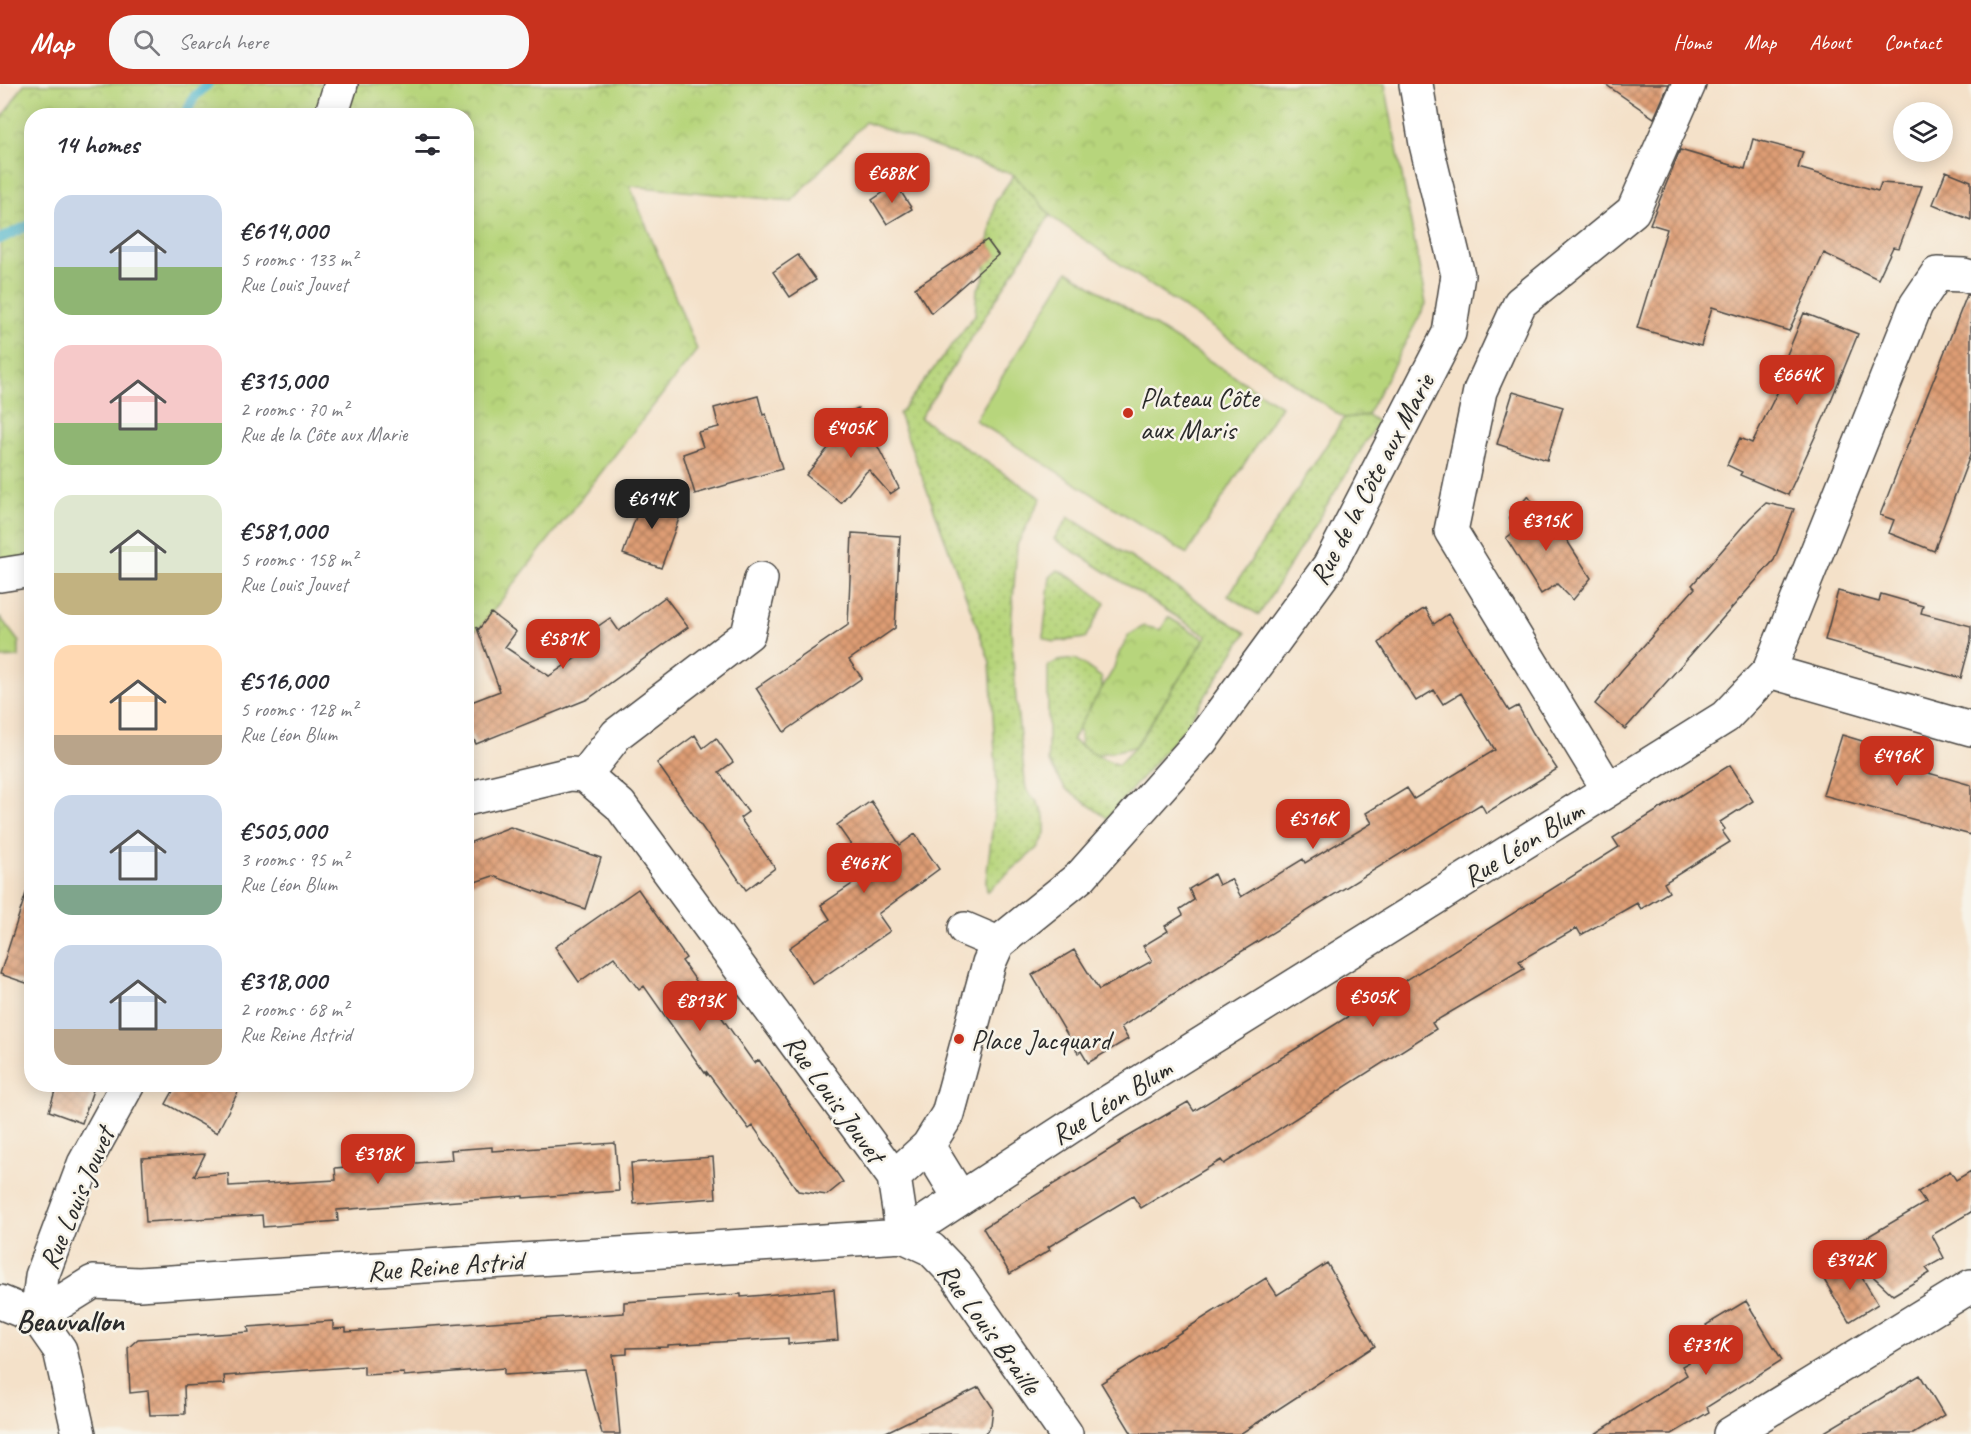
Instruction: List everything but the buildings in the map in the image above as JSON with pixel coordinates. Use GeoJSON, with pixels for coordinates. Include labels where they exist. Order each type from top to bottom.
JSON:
{"type":"FeatureCollection","features":[{"type":"Feature","properties":{"kind":"street"},"geometry":{"type":"LineString","coordinates":[[334,108],[341,84]]}},
{"type":"Feature","properties":{"kind":"street","name":"Rue de la Côte aux Marie"},"geometry":{"type":"LineString","coordinates":[[998,943],[1081,876],[1201,741],[1329,566],[1449,333],[1458,275],[1426,144],[1416,84]]}},
{"type":"Feature","properties":{"kind":"street","name":"Rue de la Côte aux Marie"},"geometry":{"type":"LineString","coordinates":[[1608,789],[1451,531],[1480,391],[1520,303],[1633,211],[1689,84]]}},
{"type":"Feature","properties":{"kind":"street","name":"Rue Léon Blum"},"geometry":{"type":"LineString","coordinates":[[903,1236],[1102,1106],[1725,717],[1769,671],[1916,305],[1937,274],[1971,277]]}},
{"type":"Feature","properties":{"kind":"street"},"geometry":{"type":"LineString","coordinates":[[0,575],[24,571]]}},
{"type":"Feature","properties":{"kind":"street"},"geometry":{"type":"LineString","coordinates":[[474,797],[570,774],[585,775],[617,734],[748,634],[760,579]]}},
{"type":"Feature","properties":{"kind":"street"},"geometry":{"type":"LineString","coordinates":[[1769,671],[1971,729]]}},
{"type":"Feature","properties":{"kind":"street","name":"Rue Louis Jouvet"},"geometry":{"type":"LineString","coordinates":[[585,775],[620,805],[894,1178],[903,1236]]}},
{"type":"Feature","properties":{"kind":"street"},"geometry":{"type":"LineString","coordinates":[[894,1178],[928,1146],[948,1114],[989,963],[998,943],[965,929]]}},
{"type":"Feature","properties":{"kind":"street","name":"Rue Louis Jouvet"},"geometry":{"type":"LineString","coordinates":[[37,1317],[42,1276],[84,1164],[124,1092]]}},
{"type":"Feature","properties":{"kind":"street"},"geometry":{"type":"LineString","coordinates":[[928,1146],[960,1198]]}},
{"type":"Feature","properties":{"kind":"street","name":"Rue Reine Astrid"},"geometry":{"type":"LineString","coordinates":[[37,1317],[93,1282],[139,1284],[903,1236]]}},
{"type":"Feature","properties":{"kind":"street","name":"Rue Louis Braille"},"geometry":{"type":"LineString","coordinates":[[903,1236],[931,1249],[955,1274],[1066,1434]]}},
{"type":"Feature","properties":{"kind":"street"},"geometry":{"type":"LineString","coordinates":[[1730,1434],[1971,1286]]}},
{"type":"Feature","properties":{"kind":"street"},"geometry":{"type":"LineString","coordinates":[[0,1302],[37,1317],[60,1350],[79,1434]]}},
{"type":"Feature","properties":{"kind":"green space"},"geometry":{"type":"Polygon","coordinates":[[[24,84],[1385,84],[1426,304],[1367,415],[1344,418],[1053,218],[1014,175],[865,122],[792,201],[630,186],[697,350],[478,630],[474,629],[474,108],[24,108],[24,580],[0,587],[0,121],[24,84]]]}},
{"type":"Feature","properties":{"kind":"green space"},"geometry":{"type":"Polygon","coordinates":[[[1014,175],[1050,215],[920,418],[1041,498],[1017,545],[1011,628],[1026,789],[1037,802],[1045,817],[1045,833],[1037,848],[987,892],[986,881],[997,789],[990,662],[899,414],[975,315],[977,290],[983,281],[995,202],[1014,175]]]}},
{"type":"Feature","properties":{"kind":"green space","name":"Plateau Côte aux Maris"},"geometry":{"type":"Polygon","coordinates":[[[1068,271],[1281,406],[1187,554],[975,420],[1068,271]]]}},
{"type":"Feature","properties":{"kind":"green space"},"geometry":{"type":"Polygon","coordinates":[[[1367,415],[1378,422],[1259,615],[1228,596],[1344,418],[1367,415]]]}},
{"type":"Feature","properties":{"kind":"green space"},"geometry":{"type":"Polygon","coordinates":[[[1069,517],[1246,633],[1184,729],[1107,818],[1065,788],[1048,761],[1048,666],[1058,661],[1076,659],[1102,678],[1102,689],[1072,740],[1118,765],[1135,747],[1207,636],[1054,539],[1069,517]]]}},
{"type":"Feature","properties":{"kind":"green space"},"geometry":{"type":"Polygon","coordinates":[[[1058,570],[1082,584],[1105,603],[1085,638],[1053,642],[1043,637],[1050,577],[1058,570]]]}},
{"type":"Feature","properties":{"kind":"green space"},"geometry":{"type":"Polygon","coordinates":[[[0,617],[19,642],[19,657],[0,658],[0,617]]]}},
{"type":"Feature","properties":{"kind":"green space"},"geometry":{"type":"Polygon","coordinates":[[[1168,617],[1205,639],[1135,747],[1096,755],[1081,745],[1079,726],[1113,670],[1129,635],[1144,626],[1161,630],[1168,617]]]}},
{"type":"Feature","properties":{"kind":"waterway"},"geometry":{"type":"LineString","coordinates":[[189,108],[194,97],[208,84]]}},
{"type":"Feature","properties":{"kind":"waterway"},"geometry":{"type":"LineString","coordinates":[[0,239],[24,228]]}},
{"type":"Feature","properties":{"kind":"place","name":"Plateau Côte aux Maris"},"geometry":{"type":"Point","coordinates":[1128,413]}},
{"type":"Feature","properties":{"kind":"place","name":"Place Jacquard"},"geometry":{"type":"Point","coordinates":[959,1039]}},
{"type":"Feature","properties":{"kind":"district","name":"Beauvallon"},"geometry":{"type":"Point","coordinates":[70,1321]}}]}
